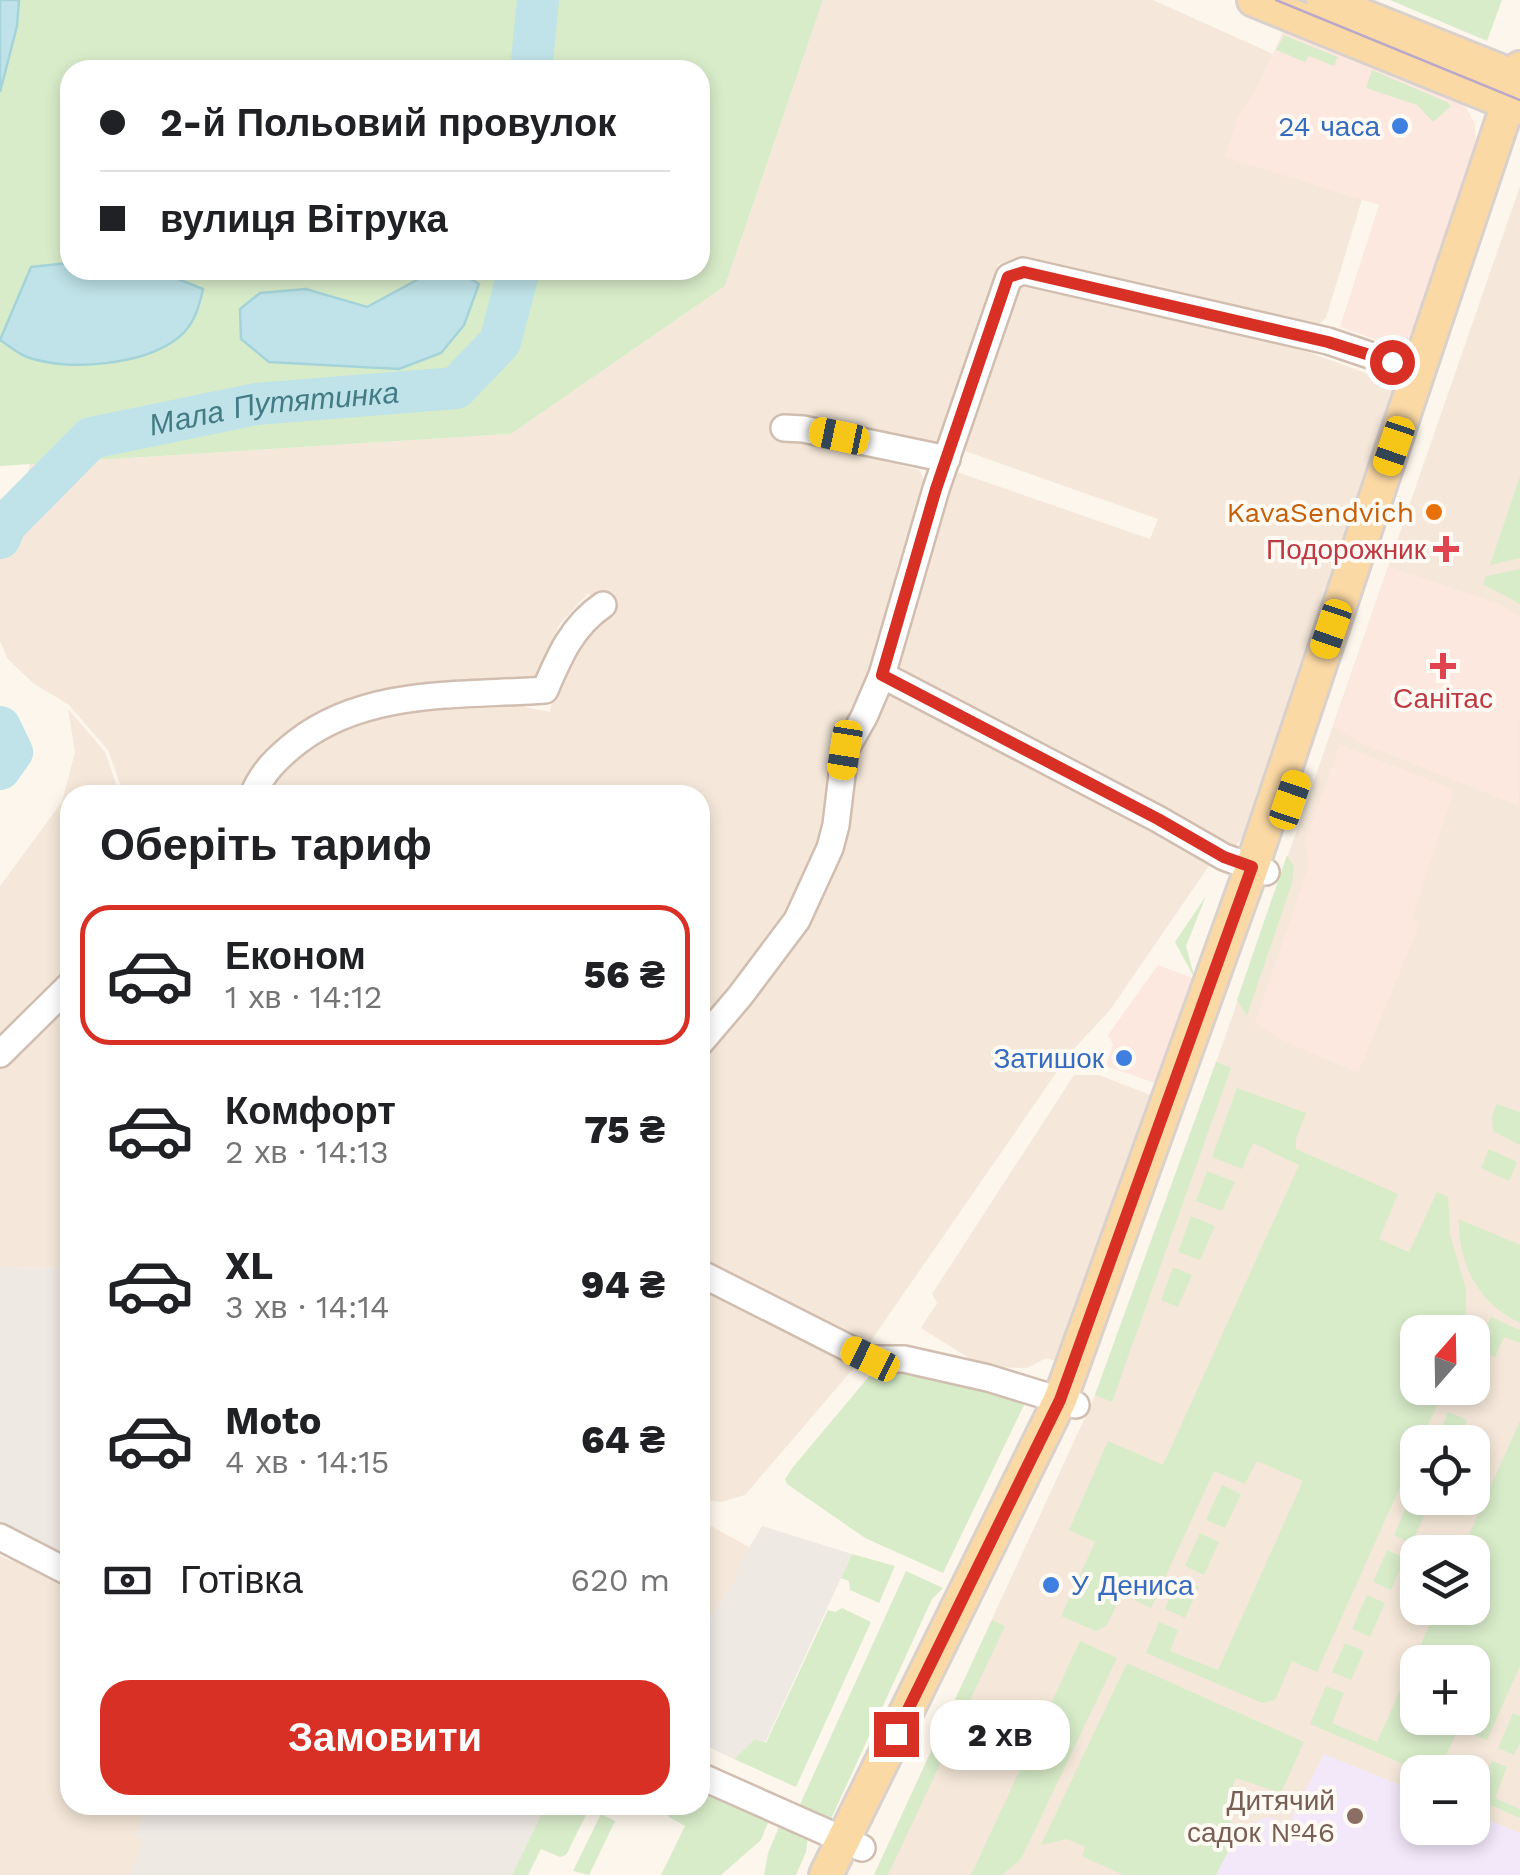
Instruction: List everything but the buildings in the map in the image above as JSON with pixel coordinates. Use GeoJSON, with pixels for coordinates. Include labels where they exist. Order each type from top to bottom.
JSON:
{"type":"FeatureCollection","features":[{"type":"Feature","properties":{"kind":"main road"},"geometry":{"type":"LineString","coordinates":[[1254,0],[1518,93]]}},
{"type":"Feature","properties":{"kind":"main road"},"geometry":{"type":"LineString","coordinates":[[1323,0],[1501,74],[1518,93]]}},
{"type":"Feature","properties":{"kind":"main road"},"geometry":{"type":"LineString","coordinates":[[1259,869],[1420,372],[1518,93]]}},
{"type":"Feature","properties":{"kind":"main road"},"geometry":{"type":"LineString","coordinates":[[826,1875],[851,1855],[1068,1402],[1259,869],[1518,93]]}},
{"type":"Feature","properties":{"kind":"street"},"geometry":{"type":"LineString","coordinates":[[710,1031],[752,981],[808,900],[836,824],[845,750],[882,675],[947,459],[1008,277],[1024,272],[1328,342],[1420,372]]}},
{"type":"Feature","properties":{"kind":"street"},"geometry":{"type":"LineString","coordinates":[[784,428],[947,459]]}},
{"type":"Feature","properties":{"kind":"street"},"geometry":{"type":"LineString","coordinates":[[257,785],[278,757],[315,728],[347,712],[399,700],[545,690],[562,649],[581,624],[603,605]]}},
{"type":"Feature","properties":{"kind":"street"},"geometry":{"type":"LineString","coordinates":[[882,675],[1224,857],[1259,869]]}},
{"type":"Feature","properties":{"kind":"street"},"geometry":{"type":"LineString","coordinates":[[0,1054],[60,995]]}},
{"type":"Feature","properties":{"kind":"street"},"geometry":{"type":"LineString","coordinates":[[710,1278],[870,1359],[904,1359],[1068,1402]]}},
{"type":"Feature","properties":{"kind":"street"},"geometry":{"type":"LineString","coordinates":[[0,1537],[60,1568]]}},
{"type":"Feature","properties":{"kind":"street"},"geometry":{"type":"LineString","coordinates":[[710,1781],[851,1855]]}},
{"type":"Feature","properties":{"kind":"shaded area"},"geometry":{"type":"Polygon","coordinates":[[[823,0],[1153,0],[1273,54],[1226,157],[1362,199],[1326,318],[1318,325],[1305,327],[1185,293],[1175,300],[1030,259],[998,264],[941,443],[931,446],[788,415],[783,435],[919,470],[925,481],[884,639],[830,821],[783,929],[710,1015],[710,785],[265,785],[269,777],[342,721],[417,712],[425,704],[520,701],[525,707],[550,712],[556,681],[606,609],[588,593],[558,626],[549,660],[536,680],[364,700],[258,785],[120,785],[108,750],[68,704],[34,684],[7,658],[0,641],[0,546],[13,530],[30,464],[511,434],[725,286],[823,0]]]}},
{"type":"Feature","properties":{"kind":"shaded area"},"geometry":{"type":"Polygon","coordinates":[[[1286,24],[1451,94],[1463,102],[1475,124],[1476,152],[1411,352],[1340,327],[1379,205],[1225,157],[1237,120],[1263,77],[1286,24]]]}},
{"type":"Feature","properties":{"kind":"shaded area"},"geometry":{"type":"Polygon","coordinates":[[[1520,186],[1520,1875],[874,1875],[1094,1398],[1224,1040],[1520,186]]]}},
{"type":"Feature","properties":{"kind":"shaded area"},"geometry":{"type":"Polygon","coordinates":[[[1020,281],[1299,349],[1399,385],[1242,839],[1234,847],[897,671],[906,628],[957,472],[1150,539],[1158,519],[965,451],[1020,281]]]}},
{"type":"Feature","properties":{"kind":"shaded area"},"geometry":{"type":"Polygon","coordinates":[[[1388,566],[1498,604],[1520,617],[1519,806],[1358,742],[1334,727],[1388,566]]]}},
{"type":"Feature","properties":{"kind":"shaded area"},"geometry":{"type":"Polygon","coordinates":[[[889,689],[1213,860],[1110,1010],[1070,1053],[866,1348],[710,1271],[710,1049],[765,981],[855,754],[889,689]]]}},
{"type":"Feature","properties":{"kind":"shaded area"},"geometry":{"type":"Polygon","coordinates":[[[68,709],[105,752],[117,785],[66,785],[75,752],[68,709]]]}},
{"type":"Feature","properties":{"kind":"shaded area"},"geometry":{"type":"Polygon","coordinates":[[[1340,745],[1453,792],[1412,919],[1420,923],[1358,1073],[1280,1039],[1255,1023],[1309,865],[1305,843],[1340,745]]]}},
{"type":"Feature","properties":{"kind":"shaded area"},"geometry":{"type":"Polygon","coordinates":[[[60,805],[60,978],[0,1042],[0,886],[60,805]]]}},
{"type":"Feature","properties":{"kind":"shaded area"},"geometry":{"type":"Polygon","coordinates":[[[1158,965],[1195,979],[1158,1084],[1106,1066],[1113,1044],[1108,1035],[1158,965]]]}},
{"type":"Feature","properties":{"kind":"shaded area"},"geometry":{"type":"Polygon","coordinates":[[[60,1006],[60,1268],[0,1267],[0,1064],[60,1006]]]}},
{"type":"Feature","properties":{"kind":"shaded area"},"geometry":{"type":"Polygon","coordinates":[[[1074,1075],[1099,1075],[1153,1096],[1059,1362],[1046,1358],[1027,1368],[983,1367],[921,1328],[937,1303],[932,1294],[1074,1075]]]}},
{"type":"Feature","properties":{"kind":"shaded area"},"geometry":{"type":"Polygon","coordinates":[[[0,1267],[60,1268],[60,1557],[0,1527],[0,1267]]]}},
{"type":"Feature","properties":{"kind":"shaded area"},"geometry":{"type":"Polygon","coordinates":[[[710,1287],[858,1363],[745,1495],[721,1502],[710,1500],[710,1287]]]}},
{"type":"Feature","properties":{"kind":"shaded area"},"geometry":{"type":"Polygon","coordinates":[[[710,1526],[749,1547],[734,1582],[710,1617],[710,1526]]]}},
{"type":"Feature","properties":{"kind":"shaded area"},"geometry":{"type":"Polygon","coordinates":[[[762,1526],[852,1554],[765,1743],[755,1739],[734,1759],[710,1748],[710,1617],[734,1582],[739,1565],[762,1526]]]}},
{"type":"Feature","properties":{"kind":"shaded area"},"geometry":{"type":"Polygon","coordinates":[[[0,1556],[60,1579],[60,1815],[145,1815],[136,1835],[141,1838],[141,1847],[130,1875],[0,1875],[0,1556]]]}},
{"type":"Feature","properties":{"kind":"shaded area","name":"Дитячий садок №46"},"geometry":{"type":"Polygon","coordinates":[[[1324,1754],[1400,1785],[1400,1845],[1490,1845],[1490,1821],[1520,1833],[1520,1875],[1216,1875],[1240,1828],[1267,1817],[1289,1823],[1324,1754]]]}},
{"type":"Feature","properties":{"kind":"shaded area"},"geometry":{"type":"Polygon","coordinates":[[[143,1815],[541,1815],[512,1875],[130,1875],[141,1847],[141,1838],[135,1834],[143,1815]]]}},
{"type":"Feature","properties":{"kind":"green space"},"geometry":{"type":"Polygon","coordinates":[[[0,0],[823,0],[725,286],[511,434],[0,466],[0,0]]]}},
{"type":"Feature","properties":{"kind":"green space"},"geometry":{"type":"Polygon","coordinates":[[[1390,0],[1502,0],[1487,41],[1390,0]]]}},
{"type":"Feature","properties":{"kind":"green space"},"geometry":{"type":"Polygon","coordinates":[[[1284,35],[1338,57],[1334,66],[1309,56],[1305,62],[1276,50],[1284,35]]]}},
{"type":"Feature","properties":{"kind":"green space"},"geometry":{"type":"Polygon","coordinates":[[[1372,70],[1451,106],[1433,122],[1417,105],[1366,88],[1372,70]]]}},
{"type":"Feature","properties":{"kind":"green space"},"geometry":{"type":"Polygon","coordinates":[[[1520,476],[1520,558],[1490,565],[1520,476]]]}},
{"type":"Feature","properties":{"kind":"green space"},"geometry":{"type":"Polygon","coordinates":[[[1520,569],[1520,604],[1483,584],[1486,576],[1520,569]]]}},
{"type":"Feature","properties":{"kind":"green space"},"geometry":{"type":"Polygon","coordinates":[[[1287,855],[1294,867],[1292,883],[1247,1016],[1237,1000],[1287,855]]]}},
{"type":"Feature","properties":{"kind":"green space"},"geometry":{"type":"Polygon","coordinates":[[[1206,896],[1186,946],[1195,979],[1175,942],[1206,896]]]}},
{"type":"Feature","properties":{"kind":"green space"},"geometry":{"type":"Polygon","coordinates":[[[1216,1062],[1231,1068],[1112,1402],[1095,1395],[1216,1062]]]}},
{"type":"Feature","properties":{"kind":"green space"},"geometry":{"type":"Polygon","coordinates":[[[1237,1088],[1306,1113],[1296,1149],[1398,1194],[1379,1239],[1409,1252],[1437,1192],[1448,1197],[1450,1235],[1466,1289],[1466,1315],[1400,1315],[1400,1405],[1437,1405],[1428,1425],[1400,1425],[1400,1487],[1317,1672],[1292,1661],[1275,1700],[1262,1703],[1146,1653],[1159,1622],[1178,1630],[1170,1651],[1218,1670],[1303,1481],[1257,1461],[1245,1484],[1214,1471],[1151,1608],[1122,1594],[1107,1625],[1096,1631],[1061,1616],[1095,1542],[1069,1530],[1108,1441],[1163,1465],[1299,1165],[1253,1143],[1242,1169],[1212,1157],[1237,1088]]]}},
{"type":"Feature","properties":{"kind":"green space"},"geometry":{"type":"Polygon","coordinates":[[[1497,1104],[1520,1112],[1520,1145],[1493,1131],[1492,1116],[1497,1104]]]}},
{"type":"Feature","properties":{"kind":"green space"},"geometry":{"type":"Polygon","coordinates":[[[1489,1149],[1517,1162],[1509,1181],[1481,1168],[1489,1149]]]}},
{"type":"Feature","properties":{"kind":"green space"},"geometry":{"type":"Polygon","coordinates":[[[1207,1171],[1235,1182],[1222,1211],[1196,1201],[1207,1171]]]}},
{"type":"Feature","properties":{"kind":"green space"},"geometry":{"type":"Polygon","coordinates":[[[1191,1216],[1215,1226],[1200,1260],[1178,1252],[1191,1216]]]}},
{"type":"Feature","properties":{"kind":"green space"},"geometry":{"type":"Polygon","coordinates":[[[1459,1219],[1520,1245],[1520,1323],[1493,1305],[1473,1280],[1462,1251],[1459,1219]]]}},
{"type":"Feature","properties":{"kind":"green space"},"geometry":{"type":"Polygon","coordinates":[[[1173,1267],[1192,1275],[1178,1307],[1161,1300],[1173,1267]]]}},
{"type":"Feature","properties":{"kind":"green space"},"geometry":{"type":"Polygon","coordinates":[[[1490,1319],[1520,1330],[1520,1343],[1504,1337],[1495,1357],[1490,1355],[1490,1319]]]}},
{"type":"Feature","properties":{"kind":"green space"},"geometry":{"type":"Polygon","coordinates":[[[877,1367],[986,1387],[1025,1403],[943,1573],[865,1538],[785,1479],[877,1367]]]}},
{"type":"Feature","properties":{"kind":"green space"},"geometry":{"type":"Polygon","coordinates":[[[1448,1412],[1467,1420],[1465,1425],[1442,1425],[1448,1412]]]}},
{"type":"Feature","properties":{"kind":"green space"},"geometry":{"type":"Polygon","coordinates":[[[1520,1421],[1520,1666],[1490,1733],[1490,1645],[1420,1645],[1429,1625],[1490,1625],[1490,1535],[1469,1535],[1478,1515],[1490,1515],[1490,1488],[1520,1421]]]}},
{"type":"Feature","properties":{"kind":"green space"},"geometry":{"type":"Polygon","coordinates":[[[1222,1485],[1241,1494],[1225,1528],[1206,1520],[1222,1485]]]}},
{"type":"Feature","properties":{"kind":"green space"},"geometry":{"type":"Polygon","coordinates":[[[1402,1515],[1425,1515],[1415,1535],[1400,1535],[1400,1538],[1394,1535],[1402,1515]]]}},
{"type":"Feature","properties":{"kind":"green space"},"geometry":{"type":"Polygon","coordinates":[[[1200,1533],[1219,1542],[1204,1575],[1185,1566],[1200,1533]]]}},
{"type":"Feature","properties":{"kind":"green space"},"geometry":{"type":"Polygon","coordinates":[[[1387,1550],[1400,1556],[1400,1569],[1391,1590],[1373,1582],[1387,1550]]]}},
{"type":"Feature","properties":{"kind":"green space"},"geometry":{"type":"Polygon","coordinates":[[[852,1554],[895,1566],[879,1603],[850,1590],[849,1581],[841,1578],[852,1554]]]}},
{"type":"Feature","properties":{"kind":"green space"},"geometry":{"type":"Polygon","coordinates":[[[906,1571],[943,1588],[932,1599],[830,1821],[797,1811],[906,1571]]]}},
{"type":"Feature","properties":{"kind":"green space"},"geometry":{"type":"Polygon","coordinates":[[[1179,1578],[1199,1587],[1185,1618],[1165,1609],[1179,1578]]]}},
{"type":"Feature","properties":{"kind":"green space"},"geometry":{"type":"Polygon","coordinates":[[[1367,1595],[1385,1603],[1370,1637],[1352,1629],[1367,1595]]]}},
{"type":"Feature","properties":{"kind":"green space"},"geometry":{"type":"Polygon","coordinates":[[[842,1608],[871,1622],[796,1787],[734,1759],[755,1739],[766,1743],[828,1610],[842,1608]]]}},
{"type":"Feature","properties":{"kind":"green space"},"geometry":{"type":"Polygon","coordinates":[[[992,1620],[1005,1626],[888,1875],[874,1875],[992,1620]]]}},
{"type":"Feature","properties":{"kind":"green space"},"geometry":{"type":"Polygon","coordinates":[[[1080,1641],[1117,1658],[1021,1859],[1002,1875],[971,1875],[1080,1641]]]}},
{"type":"Feature","properties":{"kind":"green space"},"geometry":{"type":"Polygon","coordinates":[[[1345,1643],[1364,1651],[1351,1680],[1332,1672],[1345,1643]]]}},
{"type":"Feature","properties":{"kind":"green space"},"geometry":{"type":"Polygon","coordinates":[[[1127,1663],[1304,1742],[1281,1793],[1236,1778],[1223,1816],[1240,1828],[1216,1875],[1123,1875],[1082,1856],[1085,1847],[1067,1839],[1041,1845],[1127,1663]]]}},
{"type":"Feature","properties":{"kind":"green space"},"geometry":{"type":"Polygon","coordinates":[[[1326,1686],[1344,1693],[1332,1723],[1377,1742],[1400,1691],[1400,1735],[1455,1735],[1446,1755],[1400,1755],[1400,1763],[1310,1724],[1326,1686]]]}},
{"type":"Feature","properties":{"kind":"green space"},"geometry":{"type":"Polygon","coordinates":[[[1513,1713],[1520,1716],[1520,1743],[1514,1755],[1498,1748],[1513,1713]]]}},
{"type":"Feature","properties":{"kind":"green space"},"geometry":{"type":"Polygon","coordinates":[[[1492,1761],[1507,1767],[1495,1798],[1520,1809],[1520,1818],[1490,1805],[1492,1761]]]}},
{"type":"Feature","properties":{"kind":"green space"},"geometry":{"type":"Polygon","coordinates":[[[710,1790],[771,1815],[761,1840],[721,1875],[661,1875],[685,1826],[669,1817],[710,1815],[710,1790]]]}},
{"type":"Feature","properties":{"kind":"green space"},"geometry":{"type":"Polygon","coordinates":[[[541,1815],[586,1815],[566,1855],[560,1857],[541,1849],[528,1875],[512,1875],[541,1815]]]}},
{"type":"Feature","properties":{"kind":"green space"},"geometry":{"type":"Polygon","coordinates":[[[601,1815],[615,1821],[589,1875],[573,1871],[601,1815]]]}},
{"type":"Feature","properties":{"kind":"green space"},"geometry":{"type":"Polygon","coordinates":[[[782,1820],[808,1836],[806,1852],[796,1875],[764,1875],[768,1853],[782,1820]]]}},
{"type":"Feature","properties":{"kind":"water"},"geometry":{"type":"Polygon","coordinates":[[[0,0],[19,0],[17,26],[0,92],[0,0]]]}},
{"type":"Feature","properties":{"kind":"water"},"geometry":{"type":"Polygon","coordinates":[[[60,264],[60,280],[181,280],[203,289],[192,321],[164,347],[106,363],[44,362],[24,356],[0,340],[31,267],[60,264]]]}},
{"type":"Feature","properties":{"kind":"water"},"geometry":{"type":"Polygon","coordinates":[[[417,280],[473,280],[479,284],[464,325],[441,353],[399,369],[269,362],[241,339],[240,309],[260,293],[306,289],[367,307],[417,280]]]}},
{"type":"Feature","properties":{"kind":"waterway","name":"Мала Путятинка"},"geometry":{"type":"LineString","coordinates":[[532,60],[538,0]]}},
{"type":"Feature","properties":{"kind":"waterway","name":"Мала Путятинка"},"geometry":{"type":"LineString","coordinates":[[0,538],[5,525],[91,438],[256,404],[456,388],[500,342],[516,280]]}},
{"type":"Feature","properties":{"kind":"waterway","name":"Мала Путятинка"},"geometry":{"type":"LineString","coordinates":[[0,727],[12,752],[0,769]]}},
{"type":"Feature","properties":{"kind":"tram line"},"geometry":{"type":"LineString","coordinates":[[1276,0],[1520,100]]}},
{"type":"Feature","properties":{"kind":"place","name":"24 часа"},"geometry":{"type":"Point","coordinates":[1400,126]}},
{"type":"Feature","properties":{"kind":"place","name":"KavaSendvich"},"geometry":{"type":"Point","coordinates":[1434,512]}},
{"type":"Feature","properties":{"kind":"place","name":"Подорожник"},"geometry":{"type":"Point","coordinates":[1446,549]}},
{"type":"Feature","properties":{"kind":"place","name":"Санітас"},"geometry":{"type":"Point","coordinates":[1443,666]}},
{"type":"Feature","properties":{"kind":"place","name":"Затишок"},"geometry":{"type":"Point","coordinates":[1124,1058]}},
{"type":"Feature","properties":{"kind":"place","name":"У Дениса"},"geometry":{"type":"Point","coordinates":[1051,1585]}},
{"type":"Feature","properties":{"kind":"place","name":"Дитячий садок №46"},"geometry":{"type":"Point","coordinates":[1355,1816]}},
{"type":"Feature","properties":{"kind":"route"},"geometry":{"type":"LineString","coordinates":[[896,1734],[1060,1400],[1252,867],[1224,857],[882,675],[936,489],[1008,277],[1024,272],[1328,342],[1392,362]]}}]}
